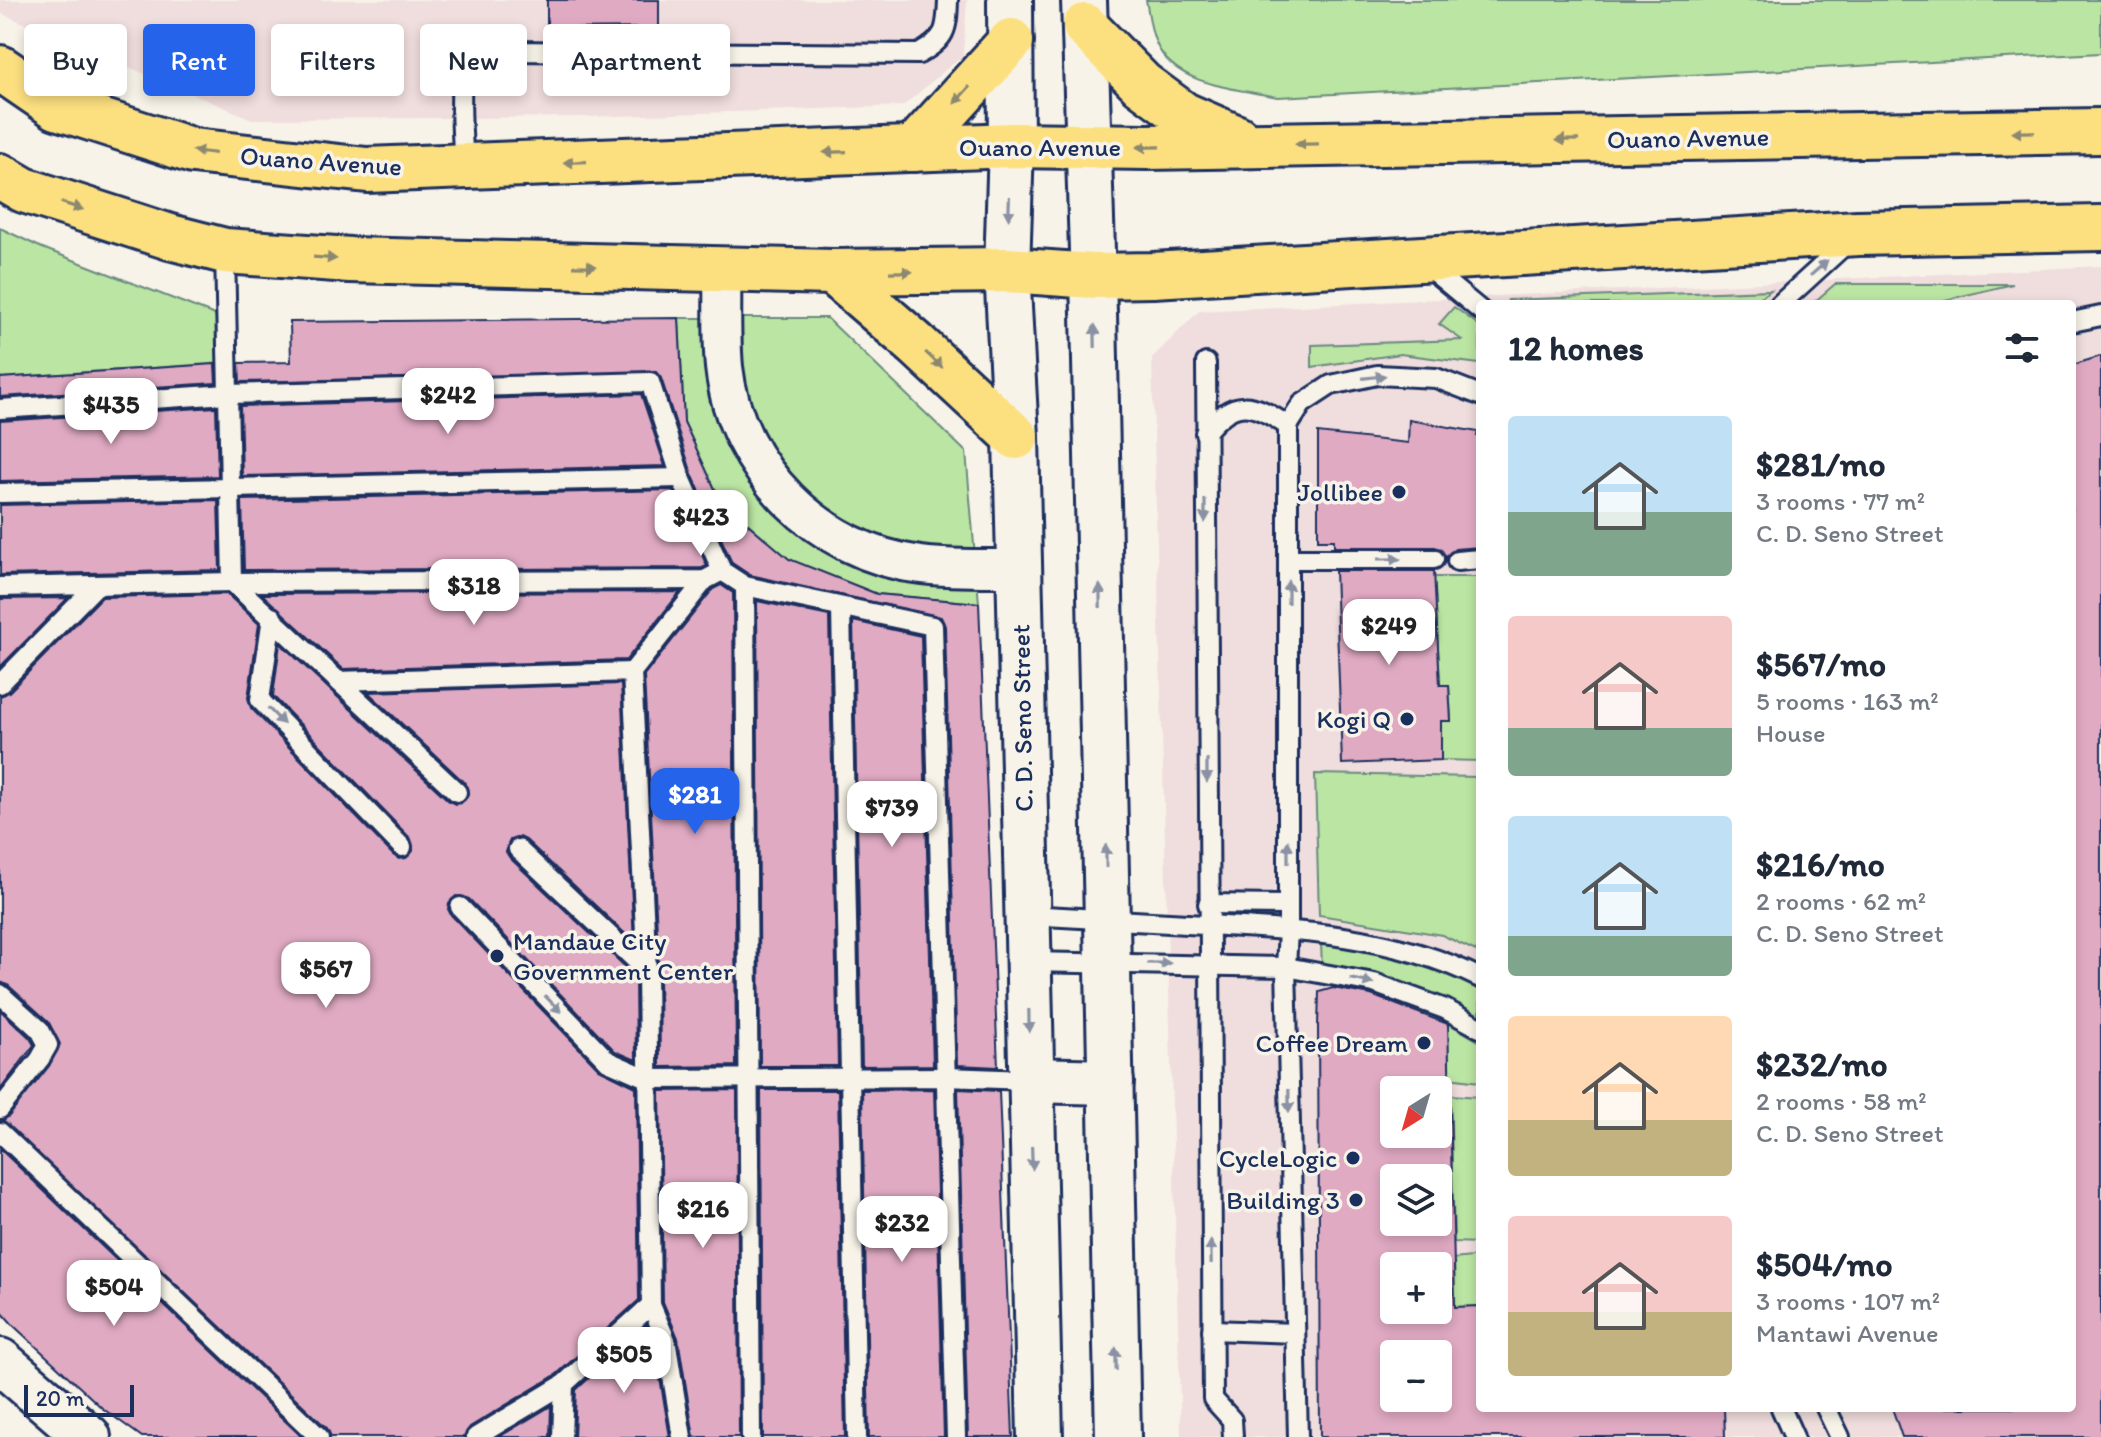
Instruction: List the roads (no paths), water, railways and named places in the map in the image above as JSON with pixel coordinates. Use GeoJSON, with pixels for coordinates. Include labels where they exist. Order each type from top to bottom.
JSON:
{"type":"FeatureCollection","features":[{"type":"Feature","properties":{"kind":"highway"},"geometry":{"type":"LineString","coordinates":[[1085,13],[1142,84],[1184,115],[1254,145]]}},
{"type":"Feature","properties":{"kind":"highway"},"geometry":{"type":"LineString","coordinates":[[913,149],[1011,20]]}},
{"type":"Feature","properties":{"kind":"highway","name":"Ouano Avenue"},"geometry":{"type":"LineString","coordinates":[[0,68],[57,107],[193,151],[367,170],[1011,145],[1254,145],[2101,131]]}},
{"type":"Feature","properties":{"kind":"highway"},"geometry":{"type":"LineString","coordinates":[[0,176],[24,190],[170,237],[225,251],[350,260],[833,272],[1007,270],[1093,276],[1858,233],[2101,228]]}},
{"type":"Feature","properties":{"kind":"highway"},"geometry":{"type":"LineString","coordinates":[[833,272],[1016,437]]}},
{"type":"Feature","properties":{"kind":"street"},"geometry":{"type":"LineString","coordinates":[[1085,13],[1118,1437]]}},
{"type":"Feature","properties":{"kind":"street","name":"C. D. Seno Street"},"geometry":{"type":"LineString","coordinates":[[1011,20],[1007,270],[1016,437],[1040,1437]]}},
{"type":"Feature","properties":{"kind":"street"},"geometry":{"type":"LineString","coordinates":[[722,269],[724,369],[731,402],[743,435],[759,465],[780,492],[803,515],[830,533],[858,549],[888,559],[920,565],[1018,568]]}},
{"type":"Feature","properties":{"kind":"street"},"geometry":{"type":"LineString","coordinates":[[1030,1080],[1111,1082]]}},
{"type":"Feature","properties":{"kind":"street"},"geometry":{"type":"LineString","coordinates":[[0,1361],[88,1437]]}},
{"type":"Feature","properties":{"kind":"lane"},"geometry":{"type":"LineString","coordinates":[[464,166],[464,68],[474,55],[486,51],[919,54],[939,42],[947,25],[948,0]]}},
{"type":"Feature","properties":{"kind":"lane"},"geometry":{"type":"LineString","coordinates":[[1784,300],[1858,233]]}},
{"type":"Feature","properties":{"kind":"lane"},"geometry":{"type":"LineString","coordinates":[[225,251],[232,582],[457,792]]}},
{"type":"Feature","properties":{"kind":"lane"},"geometry":{"type":"LineString","coordinates":[[1419,259],[1476,307]]}},
{"type":"Feature","properties":{"kind":"lane"},"geometry":{"type":"LineString","coordinates":[[2076,321],[2101,316]]}},
{"type":"Feature","properties":{"kind":"lane"},"geometry":{"type":"LineString","coordinates":[[1206,363],[1213,1399],[1232,1420],[1233,1437]]}},
{"type":"Feature","properties":{"kind":"lane"},"geometry":{"type":"LineString","coordinates":[[1298,1437],[1286,967],[1288,426],[1302,404],[1331,385],[1377,375],[1436,378],[1476,393]]}},
{"type":"Feature","properties":{"kind":"lane"},"geometry":{"type":"LineString","coordinates":[[0,409],[228,394],[650,382],[713,575]]}},
{"type":"Feature","properties":{"kind":"lane"},"geometry":{"type":"LineString","coordinates":[[1205,433],[1228,410],[1246,406],[1268,413],[1288,426]]}},
{"type":"Feature","properties":{"kind":"lane"},"geometry":{"type":"LineString","coordinates":[[0,493],[681,478]]}},
{"type":"Feature","properties":{"kind":"lane"},"geometry":{"type":"LineString","coordinates":[[1288,559],[1434,559]]}},
{"type":"Feature","properties":{"kind":"lane"},"geometry":{"type":"LineString","coordinates":[[1457,561],[1476,559]]}},
{"type":"Feature","properties":{"kind":"lane"},"geometry":{"type":"LineString","coordinates":[[682,1437],[666,1340],[651,1305],[647,971],[632,672],[713,575]]}},
{"type":"Feature","properties":{"kind":"lane"},"geometry":{"type":"LineString","coordinates":[[0,587],[713,575],[745,586],[933,626],[956,1437]]}},
{"type":"Feature","properties":{"kind":"lane"},"geometry":{"type":"LineString","coordinates":[[0,684],[97,585]]}},
{"type":"Feature","properties":{"kind":"lane"},"geometry":{"type":"LineString","coordinates":[[745,586],[751,1437]]}},
{"type":"Feature","properties":{"kind":"lane"},"geometry":{"type":"LineString","coordinates":[[841,608],[857,1437]]}},
{"type":"Feature","properties":{"kind":"lane"},"geometry":{"type":"LineString","coordinates":[[272,617],[260,700],[402,847]]}},
{"type":"Feature","properties":{"kind":"lane"},"geometry":{"type":"LineString","coordinates":[[337,681],[632,672]]}},
{"type":"Feature","properties":{"kind":"lane"},"geometry":{"type":"LineString","coordinates":[[518,849],[647,971]]}},
{"type":"Feature","properties":{"kind":"lane"},"geometry":{"type":"LineString","coordinates":[[1208,904],[1288,905]]}},
{"type":"Feature","properties":{"kind":"lane"},"geometry":{"type":"LineString","coordinates":[[460,907],[608,1061],[649,1079],[946,1077],[1030,1080]]}},
{"type":"Feature","properties":{"kind":"lane"},"geometry":{"type":"LineString","coordinates":[[1027,915],[1288,930],[1380,943],[1435,958],[1476,976]]}},
{"type":"Feature","properties":{"kind":"lane"},"geometry":{"type":"LineString","coordinates":[[1028,962],[1286,967],[1374,983],[1445,1009],[1476,1026]]}},
{"type":"Feature","properties":{"kind":"lane"},"geometry":{"type":"LineString","coordinates":[[0,994],[40,1030],[48,1045],[0,1109]]}},
{"type":"Feature","properties":{"kind":"lane"},"geometry":{"type":"LineString","coordinates":[[0,1132],[319,1437]]}},
{"type":"Feature","properties":{"kind":"lane"},"geometry":{"type":"LineString","coordinates":[[476,1437],[564,1384],[651,1305]]}},
{"type":"Feature","properties":{"kind":"lane"},"geometry":{"type":"LineString","coordinates":[[1212,1330],[1295,1333]]}},
{"type":"Feature","properties":{"kind":"lane"},"geometry":{"type":"LineString","coordinates":[[562,1437],[564,1384]]}},
{"type":"Feature","properties":{"kind":"lane"},"geometry":{"type":"LineString","coordinates":[[1783,1412],[1794,1437]]}},
{"type":"Feature","properties":{"kind":"lane"},"geometry":{"type":"LineString","coordinates":[[1828,1412],[1840,1437]]}},
{"type":"Feature","properties":{"kind":"place","name":"Jollibee"},"geometry":{"type":"Point","coordinates":[1399,492]}},
{"type":"Feature","properties":{"kind":"place","name":"Kogi Q"},"geometry":{"type":"Point","coordinates":[1407,719]}},
{"type":"Feature","properties":{"kind":"place","name":"Mandaue City Government Center"},"geometry":{"type":"Point","coordinates":[497,956]}},
{"type":"Feature","properties":{"kind":"place","name":"Coffee Dream"},"geometry":{"type":"Point","coordinates":[1424,1043]}},
{"type":"Feature","properties":{"kind":"place","name":"CycleLogic"},"geometry":{"type":"Point","coordinates":[1353,1158]}},
{"type":"Feature","properties":{"kind":"place","name":"Building 3"},"geometry":{"type":"Point","coordinates":[1356,1200]}}]}
